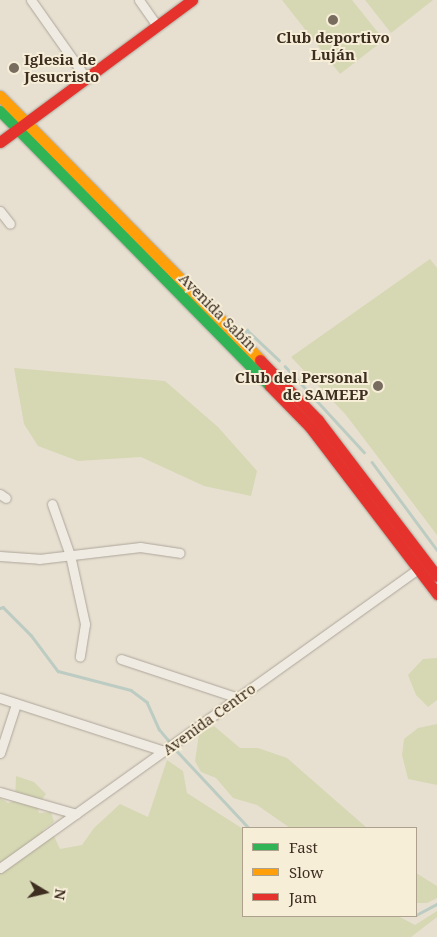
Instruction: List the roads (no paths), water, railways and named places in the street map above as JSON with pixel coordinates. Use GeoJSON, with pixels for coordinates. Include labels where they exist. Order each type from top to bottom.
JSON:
{"type":"FeatureCollection","features":[{"type":"Feature","properties":{"kind":"main road"},"geometry":{"type":"LineString","coordinates":[[2,137],[23,126],[192,0]]}},
{"type":"Feature","properties":{"kind":"main road","name":"Avenida Sabín"},"geometry":{"type":"LineString","coordinates":[[0,96],[23,126],[310,427],[437,594]]}},
{"type":"Feature","properties":{"kind":"main road","name":"Avenida Sabín"},"geometry":{"type":"LineString","coordinates":[[0,110],[23,126],[318,420],[437,576]]}},
{"type":"Feature","properties":{"kind":"street"},"geometry":{"type":"LineString","coordinates":[[31,0],[86,78]]}},
{"type":"Feature","properties":{"kind":"street"},"geometry":{"type":"LineString","coordinates":[[139,0],[158,26]]}},
{"type":"Feature","properties":{"kind":"street"},"geometry":{"type":"LineString","coordinates":[[0,211],[10,224]]}},
{"type":"Feature","properties":{"kind":"street"},"geometry":{"type":"LineString","coordinates":[[52,504],[70,555],[86,630],[80,657]]}},
{"type":"Feature","properties":{"kind":"street"},"geometry":{"type":"LineString","coordinates":[[0,556],[39,559],[140,547],[180,552]]}},
{"type":"Feature","properties":{"kind":"street","name":"Avenida Centro"},"geometry":{"type":"LineString","coordinates":[[0,868],[418,569]]}},
{"type":"Feature","properties":{"kind":"street"},"geometry":{"type":"LineString","coordinates":[[121,660],[238,698]]}},
{"type":"Feature","properties":{"kind":"street"},"geometry":{"type":"LineString","coordinates":[[0,698],[164,751]]}},
{"type":"Feature","properties":{"kind":"street"},"geometry":{"type":"LineString","coordinates":[[0,753],[16,704]]}},
{"type":"Feature","properties":{"kind":"street"},"geometry":{"type":"LineString","coordinates":[[0,792],[76,814]]}},
{"type":"Feature","properties":{"kind":"waterway"},"geometry":{"type":"LineString","coordinates":[[244,334],[247,330],[279,360]]}},
{"type":"Feature","properties":{"kind":"waterway"},"geometry":{"type":"LineString","coordinates":[[285,366],[364,452]]}},
{"type":"Feature","properties":{"kind":"waterway"},"geometry":{"type":"LineString","coordinates":[[372,462],[437,550]]}},
{"type":"Feature","properties":{"kind":"waterway"},"geometry":{"type":"LineString","coordinates":[[0,608],[3,607],[31,635],[58,671],[131,690],[147,702],[159,729],[169,741]]}},
{"type":"Feature","properties":{"kind":"waterway"},"geometry":{"type":"LineString","coordinates":[[177,751],[248,827]]}},
{"type":"Feature","properties":{"kind":"waterway"},"geometry":{"type":"LineString","coordinates":[[417,914],[437,904]]}},
{"type":"Feature","properties":{"kind":"place","name":"Club deportivo Luján"},"geometry":{"type":"Point","coordinates":[333,20]}},
{"type":"Feature","properties":{"kind":"place","name":"Iglesia de Jesucristo"},"geometry":{"type":"Point","coordinates":[14,68]}},
{"type":"Feature","properties":{"kind":"place","name":"Club del Personal de SAMEEP"},"geometry":{"type":"Point","coordinates":[378,386]}}]}
